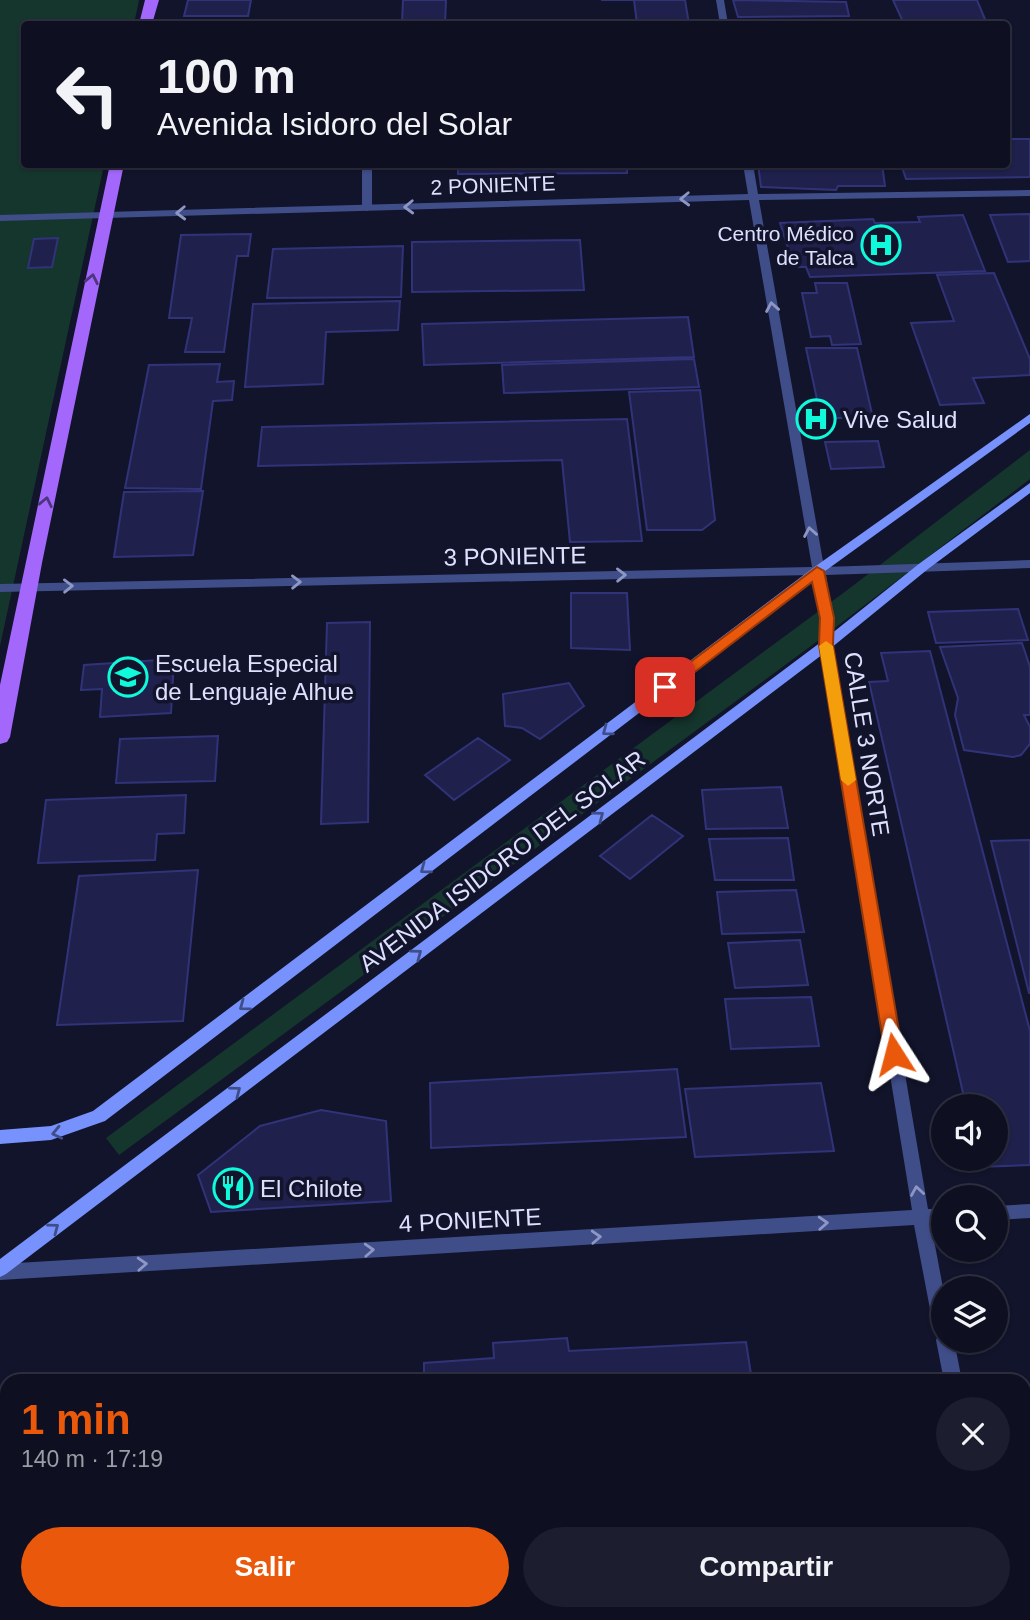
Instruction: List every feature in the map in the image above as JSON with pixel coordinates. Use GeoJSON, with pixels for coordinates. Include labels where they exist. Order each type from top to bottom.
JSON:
{"type":"FeatureCollection","features":[{"type":"Feature","properties":{"kind":"main road"},"geometry":{"type":"LineString","coordinates":[[147,21],[152,0]]}},
{"type":"Feature","properties":{"kind":"main road"},"geometry":{"type":"LineString","coordinates":[[0,737],[116,168]]}},
{"type":"Feature","properties":{"kind":"main road","name":"AVENIDA ISIDORO DEL SOLAR"},"geometry":{"type":"LineString","coordinates":[[0,1137],[39,1137],[71,1129],[99,1116],[817,571],[1030,418]]}},
{"type":"Feature","properties":{"kind":"main road","name":"AVENIDA ISIDORO DEL SOLAR"},"geometry":{"type":"LineString","coordinates":[[0,1271],[826,645],[1030,486]]}},
{"type":"Feature","properties":{"kind":"street"},"geometry":{"type":"LineString","coordinates":[[720,0],[724,21]]}},
{"type":"Feature","properties":{"kind":"street"},"geometry":{"type":"LineString","coordinates":[[367,168],[367,208]]}},
{"type":"Feature","properties":{"kind":"street","name":"CALLE 3 NORTE"},"geometry":{"type":"LineString","coordinates":[[749,168],[827,618],[826,645],[932,1276]]}},
{"type":"Feature","properties":{"kind":"street","name":"2 PONIENTE"},"geometry":{"type":"LineString","coordinates":[[0,218],[753,197],[1030,193]]}},
{"type":"Feature","properties":{"kind":"street","name":"3 PONIENTE"},"geometry":{"type":"LineString","coordinates":[[0,588],[1030,564]]}},
{"type":"Feature","properties":{"kind":"street"},"geometry":{"type":"LineString","coordinates":[[1008,1212],[1030,1211]]}},
{"type":"Feature","properties":{"kind":"street","name":"4 PONIENTE"},"geometry":{"type":"LineString","coordinates":[[0,1271],[931,1217]]}},
{"type":"Feature","properties":{"kind":"street"},"geometry":{"type":"LineString","coordinates":[[948,1353],[952,1374]]}},
{"type":"Feature","properties":{"kind":"green space"},"geometry":{"type":"Polygon","coordinates":[[[0,0],[139,0],[135,21],[21,21],[21,168],[103,168],[0,646],[0,0]]]}},
{"type":"Feature","properties":{"kind":"green space"},"geometry":{"type":"Polygon","coordinates":[[[1030,450],[1030,479],[823,637],[119,1155],[106,1138],[846,591],[1030,450]]]}},
{"type":"Feature","properties":{"kind":"building"},"geometry":{"type":"Polygon","coordinates":[[[188,0],[251,0],[248,16],[184,16],[188,0]]]}},
{"type":"Feature","properties":{"kind":"building"},"geometry":{"type":"Polygon","coordinates":[[[403,0],[446,0],[445,21],[402,21],[403,0]]]}},
{"type":"Feature","properties":{"kind":"building"},"geometry":{"type":"Polygon","coordinates":[[[634,0],[685,0],[688,21],[637,21],[634,0]]]}},
{"type":"Feature","properties":{"kind":"building"},"geometry":{"type":"Polygon","coordinates":[[[733,0],[846,2],[849,16],[738,17],[733,0]]]}},
{"type":"Feature","properties":{"kind":"building"},"geometry":{"type":"Polygon","coordinates":[[[893,0],[977,0],[986,21],[903,21],[893,0]]]}},
{"type":"Feature","properties":{"kind":"building"},"geometry":{"type":"Polygon","coordinates":[[[1010,139],[1030,139],[1030,177],[906,179],[902,168],[1010,168],[1010,139]]]}},
{"type":"Feature","properties":{"kind":"building"},"geometry":{"type":"Polygon","coordinates":[[[458,168],[627,168],[627,173],[458,174],[458,168]]]}},
{"type":"Feature","properties":{"kind":"building"},"geometry":{"type":"Polygon","coordinates":[[[759,168],[883,168],[885,186],[838,186],[836,190],[761,187],[759,168]]]}},
{"type":"Feature","properties":{"kind":"building"},"geometry":{"type":"Polygon","coordinates":[[[1030,214],[1030,261],[1008,262],[990,215],[1030,214]]]}},
{"type":"Feature","properties":{"kind":"building","name":"Centro Médico de Talca"},"geometry":{"type":"Polygon","coordinates":[[[963,215],[985,271],[810,277],[806,267],[794,267],[780,223],[873,219],[875,223],[920,222],[918,217],[963,215]]]}},
{"type":"Feature","properties":{"kind":"building"},"geometry":{"type":"Polygon","coordinates":[[[251,234],[248,256],[237,256],[224,352],[185,352],[192,318],[169,318],[181,235],[251,234]]]}},
{"type":"Feature","properties":{"kind":"building"},"geometry":{"type":"Polygon","coordinates":[[[58,238],[52,267],[28,268],[34,239],[58,238]]]}},
{"type":"Feature","properties":{"kind":"building"},"geometry":{"type":"Polygon","coordinates":[[[580,240],[584,290],[412,292],[412,242],[580,240]]]}},
{"type":"Feature","properties":{"kind":"building"},"geometry":{"type":"Polygon","coordinates":[[[403,246],[401,297],[267,298],[273,249],[403,246]]]}},
{"type":"Feature","properties":{"kind":"building"},"geometry":{"type":"Polygon","coordinates":[[[994,273],[1030,359],[1030,375],[973,378],[984,403],[940,405],[911,323],[954,321],[937,275],[994,273]]]}},
{"type":"Feature","properties":{"kind":"building"},"geometry":{"type":"Polygon","coordinates":[[[815,283],[847,283],[861,344],[832,345],[830,336],[811,337],[802,293],[817,293],[815,283]]]}},
{"type":"Feature","properties":{"kind":"building"},"geometry":{"type":"Polygon","coordinates":[[[400,301],[398,330],[326,332],[323,384],[245,387],[253,304],[400,301]]]}},
{"type":"Feature","properties":{"kind":"building"},"geometry":{"type":"Polygon","coordinates":[[[688,317],[694,357],[424,365],[422,324],[688,317]]]}},
{"type":"Feature","properties":{"kind":"building"},"geometry":{"type":"Polygon","coordinates":[[[806,348],[857,348],[873,418],[821,418],[806,348]]]}},
{"type":"Feature","properties":{"kind":"building"},"geometry":{"type":"Polygon","coordinates":[[[694,359],[699,387],[504,393],[502,365],[694,359]]]}},
{"type":"Feature","properties":{"kind":"building"},"geometry":{"type":"Polygon","coordinates":[[[220,364],[217,382],[234,381],[232,400],[213,401],[201,489],[125,488],[149,365],[220,364]]]}},
{"type":"Feature","properties":{"kind":"building"},"geometry":{"type":"Polygon","coordinates":[[[700,390],[715,520],[702,530],[647,530],[629,392],[700,390]]]}},
{"type":"Feature","properties":{"kind":"building"},"geometry":{"type":"Polygon","coordinates":[[[627,419],[642,541],[570,542],[562,460],[258,466],[262,427],[627,419]]]}},
{"type":"Feature","properties":{"kind":"building"},"geometry":{"type":"Polygon","coordinates":[[[878,441],[884,467],[831,469],[825,442],[878,441]]]}},
{"type":"Feature","properties":{"kind":"building"},"geometry":{"type":"Polygon","coordinates":[[[203,491],[193,555],[114,557],[124,492],[203,491]]]}},
{"type":"Feature","properties":{"kind":"building"},"geometry":{"type":"Polygon","coordinates":[[[571,593],[627,593],[630,650],[571,648],[571,593]]]}},
{"type":"Feature","properties":{"kind":"building"},"geometry":{"type":"Polygon","coordinates":[[[1018,609],[1028,640],[936,643],[928,612],[1018,609]]]}},
{"type":"Feature","properties":{"kind":"building"},"geometry":{"type":"Polygon","coordinates":[[[370,622],[368,822],[321,824],[327,623],[370,622]]]}},
{"type":"Feature","properties":{"kind":"building"},"geometry":{"type":"Polygon","coordinates":[[[1022,643],[1030,667],[1030,715],[1024,715],[1030,727],[1030,744],[1021,755],[1013,757],[964,750],[955,715],[958,698],[940,647],[1022,643]]]}},
{"type":"Feature","properties":{"kind":"building"},"geometry":{"type":"Polygon","coordinates":[[[930,651],[1030,1031],[1030,1165],[1008,1166],[1008,1094],[963,1094],[869,682],[888,681],[881,653],[930,651]]]}},
{"type":"Feature","properties":{"kind":"building","name":"Escuela Especial de Lenguaje Alhue"},"geometry":{"type":"Polygon","coordinates":[[[174,659],[171,713],[100,717],[102,689],[81,690],[84,665],[174,659]]]}},
{"type":"Feature","properties":{"kind":"building"},"geometry":{"type":"Polygon","coordinates":[[[569,683],[584,706],[540,739],[522,728],[505,726],[503,694],[569,683]]]}},
{"type":"Feature","properties":{"kind":"building"},"geometry":{"type":"Polygon","coordinates":[[[218,736],[215,781],[116,783],[120,739],[218,736]]]}},
{"type":"Feature","properties":{"kind":"building"},"geometry":{"type":"Polygon","coordinates":[[[478,738],[510,760],[454,800],[425,775],[478,738]]]}},
{"type":"Feature","properties":{"kind":"building"},"geometry":{"type":"Polygon","coordinates":[[[781,787],[788,828],[706,829],[702,790],[781,787]]]}},
{"type":"Feature","properties":{"kind":"building"},"geometry":{"type":"Polygon","coordinates":[[[186,795],[184,833],[157,834],[155,860],[38,863],[46,800],[186,795]]]}},
{"type":"Feature","properties":{"kind":"building"},"geometry":{"type":"Polygon","coordinates":[[[652,815],[683,836],[630,879],[600,856],[652,815]]]}},
{"type":"Feature","properties":{"kind":"building"},"geometry":{"type":"Polygon","coordinates":[[[788,838],[794,880],[715,880],[709,839],[788,838]]]}},
{"type":"Feature","properties":{"kind":"building"},"geometry":{"type":"Polygon","coordinates":[[[1030,840],[1030,993],[1029,993],[991,841],[1030,840]]]}},
{"type":"Feature","properties":{"kind":"building"},"geometry":{"type":"Polygon","coordinates":[[[198,870],[183,1021],[57,1025],[79,876],[198,870]]]}},
{"type":"Feature","properties":{"kind":"building"},"geometry":{"type":"Polygon","coordinates":[[[796,890],[804,932],[722,934],[717,892],[796,890]]]}},
{"type":"Feature","properties":{"kind":"building"},"geometry":{"type":"Polygon","coordinates":[[[800,940],[808,985],[735,988],[728,943],[800,940]]]}},
{"type":"Feature","properties":{"kind":"building"},"geometry":{"type":"Polygon","coordinates":[[[811,997],[819,1046],[731,1049],[725,999],[811,997]]]}},
{"type":"Feature","properties":{"kind":"building"},"geometry":{"type":"Polygon","coordinates":[[[677,1069],[686,1137],[431,1148],[430,1083],[677,1069]]]}},
{"type":"Feature","properties":{"kind":"building"},"geometry":{"type":"Polygon","coordinates":[[[821,1083],[834,1151],[695,1157],[685,1089],[821,1083]]]}},
{"type":"Feature","properties":{"kind":"building"},"geometry":{"type":"Polygon","coordinates":[[[321,1110],[386,1121],[391,1201],[211,1212],[198,1175],[260,1126],[321,1110]]]}},
{"type":"Feature","properties":{"kind":"building"},"geometry":{"type":"Polygon","coordinates":[[[567,1338],[569,1351],[746,1342],[751,1374],[424,1374],[424,1363],[494,1358],[493,1343],[567,1338]]]}},
{"type":"Feature","properties":{"kind":"slow traffic"},"geometry":{"type":"LineString","coordinates":[[826,646],[848,780]]}},
{"type":"Feature","properties":{"kind":"place","name":"Centro Médico de Talca"},"geometry":{"type":"Point","coordinates":[881,245]}},
{"type":"Feature","properties":{"kind":"place","name":"Vive Salud"},"geometry":{"type":"Point","coordinates":[816,419]}},
{"type":"Feature","properties":{"kind":"place","name":"Escuela Especial de Lenguaje Alhue"},"geometry":{"type":"Point","coordinates":[128,677]}},
{"type":"Feature","properties":{"kind":"place","name":"El Chilote"},"geometry":{"type":"Point","coordinates":[233,1188]}},
{"type":"Feature","properties":{"kind":"route"},"geometry":{"type":"LineString","coordinates":[[665,687],[817,571],[827,618],[826,645],[894,1054]]}}]}
